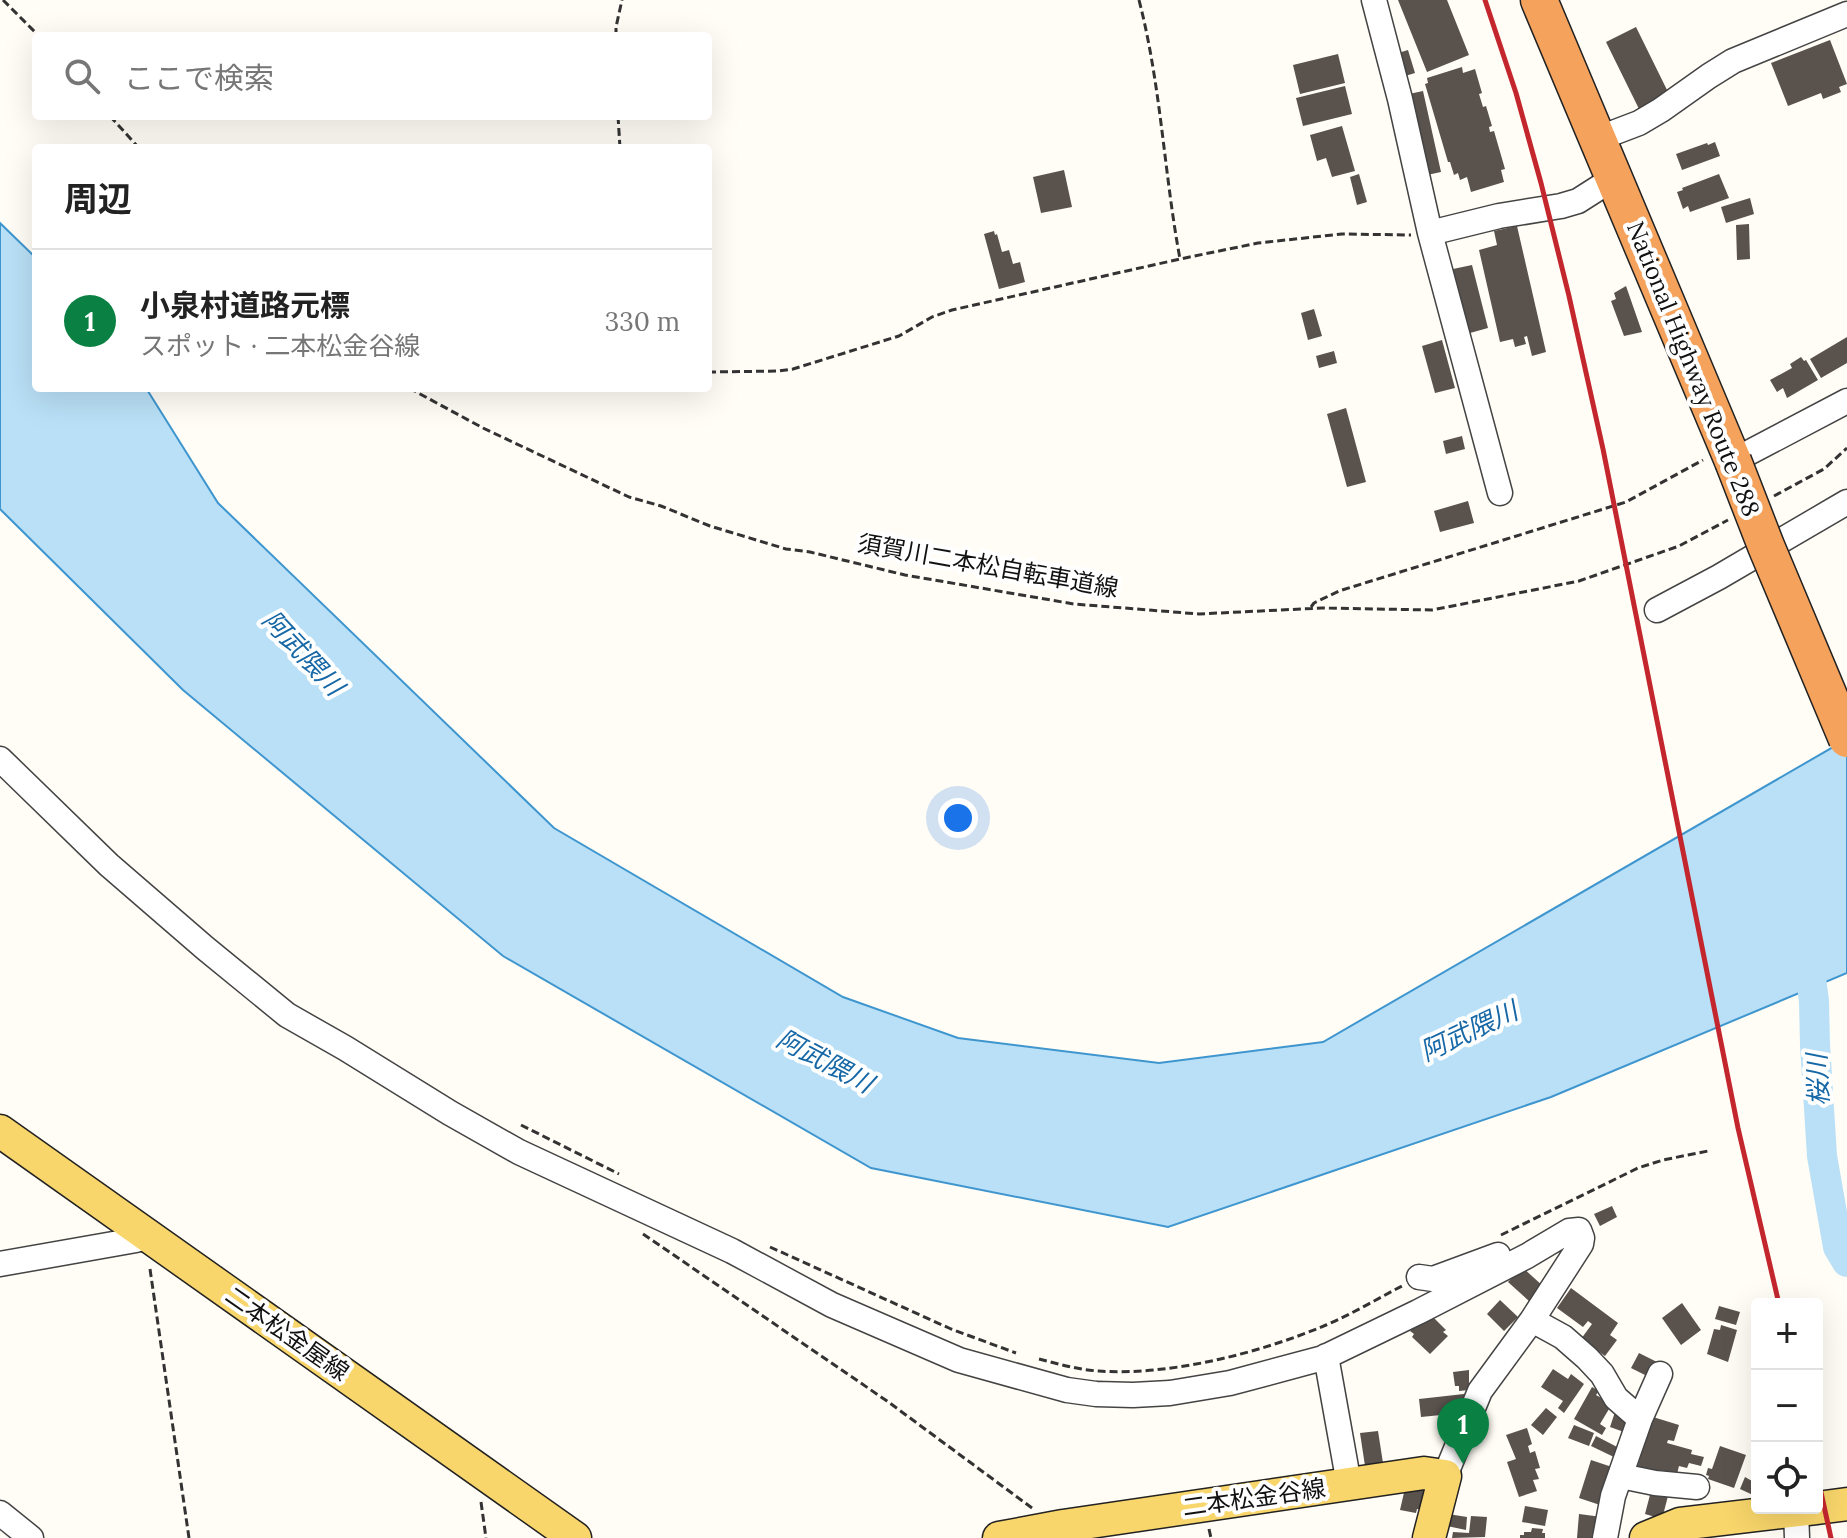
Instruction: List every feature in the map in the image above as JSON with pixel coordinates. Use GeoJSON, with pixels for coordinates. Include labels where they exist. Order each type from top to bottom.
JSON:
{"type":"FeatureCollection","features":[{"type":"Feature","properties":{"kind":"highway","name":"National Highway Route 288"},"geometry":{"type":"LineString","coordinates":[[1539,0],[1847,739]]}},
{"type":"Feature","properties":{"kind":"main road","name":"二本松金屋線"},"geometry":{"type":"LineString","coordinates":[[0,1131],[575,1538]]}},
{"type":"Feature","properties":{"kind":"main road","name":"二本松金谷線"},"geometry":{"type":"LineString","coordinates":[[999,1538],[1424,1473],[1445,1476]]}},
{"type":"Feature","properties":{"kind":"main road"},"geometry":{"type":"LineString","coordinates":[[1429,1538],[1445,1476]]}},
{"type":"Feature","properties":{"kind":"main road"},"geometry":{"type":"LineString","coordinates":[[1646,1538],[1680,1524],[1806,1516],[1847,1504]]}},
{"type":"Feature","properties":{"kind":"street"},"geometry":{"type":"LineString","coordinates":[[1374,0],[1430,233],[1500,493]]}},
{"type":"Feature","properties":{"kind":"street"},"geometry":{"type":"LineString","coordinates":[[1597,139],[1639,123],[1733,61],[1847,14]]}},
{"type":"Feature","properties":{"kind":"street"},"geometry":{"type":"LineString","coordinates":[[1430,233],[1578,201],[1614,178]]}},
{"type":"Feature","properties":{"kind":"street"},"geometry":{"type":"LineString","coordinates":[[1731,457],[1847,401]]}},
{"type":"Feature","properties":{"kind":"street"},"geometry":{"type":"LineString","coordinates":[[1657,610],[1847,502]]}},
{"type":"Feature","properties":{"kind":"street"},"geometry":{"type":"LineString","coordinates":[[5,767],[109,865],[287,1015],[519,1152],[732,1251],[832,1305],[959,1360],[1067,1390],[1096,1394],[1133,1395],[1197,1390],[1326,1356],[1570,1234]]}},
{"type":"Feature","properties":{"kind":"street"},"geometry":{"type":"LineString","coordinates":[[0,1264],[136,1240],[145,1233]]}},
{"type":"Feature","properties":{"kind":"street"},"geometry":{"type":"LineString","coordinates":[[1419,1277],[1433,1279],[1542,1238],[1570,1234],[1582,1238],[1532,1320],[1480,1391],[1445,1476]]}},
{"type":"Feature","properties":{"kind":"street"},"geometry":{"type":"LineString","coordinates":[[1532,1320],[1563,1337],[1587,1358],[1602,1374],[1616,1398],[1640,1419]]}},
{"type":"Feature","properties":{"kind":"street"},"geometry":{"type":"LineString","coordinates":[[1326,1356],[1349,1484]]}},
{"type":"Feature","properties":{"kind":"street"},"geometry":{"type":"LineString","coordinates":[[1605,1538],[1613,1496],[1640,1419],[1660,1374]]}},
{"type":"Feature","properties":{"kind":"street"},"geometry":{"type":"LineString","coordinates":[[1621,1476],[1697,1487]]}},
{"type":"Feature","properties":{"kind":"street"},"geometry":{"type":"LineString","coordinates":[[0,1513],[31,1538]]}},
{"type":"Feature","properties":{"kind":"path"},"geometry":{"type":"LineString","coordinates":[[3,0],[35,32]]}},
{"type":"Feature","properties":{"kind":"path"},"geometry":{"type":"LineString","coordinates":[[616,32],[622,0]]}},
{"type":"Feature","properties":{"kind":"path"},"geometry":{"type":"LineString","coordinates":[[1139,0],[1157,94],[1180,259]]}},
{"type":"Feature","properties":{"kind":"path"},"geometry":{"type":"LineString","coordinates":[[114,120],[135,144]]}},
{"type":"Feature","properties":{"kind":"path"},"geometry":{"type":"LineString","coordinates":[[618,120],[620,144]]}},
{"type":"Feature","properties":{"kind":"path"},"geometry":{"type":"LineString","coordinates":[[712,372],[793,369],[899,336],[932,317],[952,310],[1180,259],[1282,240],[1342,234],[1430,233]]}},
{"type":"Feature","properties":{"kind":"path","name":"須賀川二本松自転車道線"},"geometry":{"type":"LineString","coordinates":[[416,392],[483,428],[629,497],[710,526],[786,549],[905,575],[1074,604],[1199,614],[1310,609],[1432,610],[1579,581],[1679,546],[1732,518]]}},
{"type":"Feature","properties":{"kind":"path"},"geometry":{"type":"LineString","coordinates":[[1772,497],[1824,469],[1847,448]]}},
{"type":"Feature","properties":{"kind":"path"},"geometry":{"type":"LineString","coordinates":[[1310,609],[1314,603],[1339,591],[1626,502],[1699,461],[1731,457]]}},
{"type":"Feature","properties":{"kind":"path"},"geometry":{"type":"LineString","coordinates":[[521,1125],[631,1180]]}},
{"type":"Feature","properties":{"kind":"path"},"geometry":{"type":"LineString","coordinates":[[1497,1237],[1638,1168],[1708,1151]]}},
{"type":"Feature","properties":{"kind":"path"},"geometry":{"type":"LineString","coordinates":[[634,1227],[1063,1526]]}},
{"type":"Feature","properties":{"kind":"path"},"geometry":{"type":"LineString","coordinates":[[145,1233],[189,1538]]}},
{"type":"Feature","properties":{"kind":"path"},"geometry":{"type":"LineString","coordinates":[[770,1247],[951,1329],[1026,1356]]}},
{"type":"Feature","properties":{"kind":"path"},"geometry":{"type":"LineString","coordinates":[[1039,1359],[1096,1371],[1176,1368],[1282,1343],[1327,1324],[1419,1277]]}},
{"type":"Feature","properties":{"kind":"water","name":"阿武隈川"},"geometry":{"type":"Polygon","coordinates":[[[0,223],[32,254],[32,392],[149,392],[218,503],[554,828],[843,997],[958,1038],[1159,1063],[1323,1042],[1847,739],[1847,973],[1551,1097],[1168,1227],[871,1168],[503,956],[183,690],[0,509],[0,223]]]}},
{"type":"Feature","properties":{"kind":"building"},"geometry":{"type":"Polygon","coordinates":[[[1398,0],[1447,0],[1469,55],[1427,72],[1398,0]]]}},
{"type":"Feature","properties":{"kind":"building"},"geometry":{"type":"Polygon","coordinates":[[[1636,27],[1669,94],[1639,109],[1606,42],[1636,27]]]}},
{"type":"Feature","properties":{"kind":"building"},"geometry":{"type":"Polygon","coordinates":[[[1830,40],[1847,84],[1839,87],[1841,92],[1823,99],[1821,93],[1788,106],[1771,63],[1830,40]]]}},
{"type":"Feature","properties":{"kind":"building"},"geometry":{"type":"Polygon","coordinates":[[[1408,50],[1415,73],[1402,77],[1395,54],[1408,50]]]}},
{"type":"Feature","properties":{"kind":"building"},"geometry":{"type":"Polygon","coordinates":[[[1338,54],[1345,83],[1300,94],[1293,65],[1338,54]]]}},
{"type":"Feature","properties":{"kind":"building"},"geometry":{"type":"Polygon","coordinates":[[[1462,67],[1463,73],[1475,69],[1482,93],[1479,94],[1492,126],[1489,127],[1490,132],[1494,131],[1505,169],[1501,170],[1504,182],[1471,192],[1467,177],[1460,180],[1448,162],[1425,84],[1428,83],[1427,78],[1462,67]]]}},
{"type":"Feature","properties":{"kind":"building"},"geometry":{"type":"Polygon","coordinates":[[[1345,86],[1352,114],[1303,126],[1296,98],[1345,86]]]}},
{"type":"Feature","properties":{"kind":"building"},"geometry":{"type":"Polygon","coordinates":[[[1423,91],[1441,172],[1427,175],[1409,94],[1423,91]]]}},
{"type":"Feature","properties":{"kind":"building"},"geometry":{"type":"Polygon","coordinates":[[[1342,126],[1355,171],[1332,177],[1326,158],[1317,161],[1310,135],[1342,126]]]}},
{"type":"Feature","properties":{"kind":"building"},"geometry":{"type":"Polygon","coordinates":[[[1715,142],[1720,156],[1682,170],[1676,154],[1715,142]]]}},
{"type":"Feature","properties":{"kind":"building"},"geometry":{"type":"Polygon","coordinates":[[[1064,170],[1072,207],[1041,213],[1033,177],[1064,170]]]}},
{"type":"Feature","properties":{"kind":"building"},"geometry":{"type":"Polygon","coordinates":[[[1359,174],[1367,202],[1357,205],[1350,177],[1359,174]]]}},
{"type":"Feature","properties":{"kind":"building"},"geometry":{"type":"Polygon","coordinates":[[[1719,174],[1729,198],[1690,212],[1688,206],[1683,209],[1677,192],[1719,174]]]}},
{"type":"Feature","properties":{"kind":"building"},"geometry":{"type":"Polygon","coordinates":[[[1750,198],[1754,214],[1726,223],[1721,207],[1750,198]]]}},
{"type":"Feature","properties":{"kind":"building"},"geometry":{"type":"Polygon","coordinates":[[[1749,224],[1750,259],[1737,260],[1736,225],[1749,224]]]}},
{"type":"Feature","properties":{"kind":"building"},"geometry":{"type":"Polygon","coordinates":[[[1517,226],[1546,352],[1532,356],[1527,336],[1524,337],[1526,344],[1515,347],[1513,339],[1500,342],[1479,250],[1497,245],[1494,231],[1517,226]]]}},
{"type":"Feature","properties":{"kind":"building"},"geometry":{"type":"Polygon","coordinates":[[[994,231],[1002,252],[1009,250],[1013,264],[1020,262],[1025,282],[999,289],[984,234],[994,231]]]}},
{"type":"Feature","properties":{"kind":"building"},"geometry":{"type":"Polygon","coordinates":[[[1472,265],[1488,328],[1470,333],[1453,269],[1472,265]]]}},
{"type":"Feature","properties":{"kind":"building"},"geometry":{"type":"Polygon","coordinates":[[[1626,286],[1642,332],[1624,336],[1611,301],[1616,299],[1614,293],[1626,286]]]}},
{"type":"Feature","properties":{"kind":"building"},"geometry":{"type":"Polygon","coordinates":[[[1314,309],[1322,336],[1308,340],[1301,313],[1314,309]]]}},
{"type":"Feature","properties":{"kind":"building"},"geometry":{"type":"Polygon","coordinates":[[[1847,337],[1847,363],[1821,378],[1810,359],[1847,337]]]}},
{"type":"Feature","properties":{"kind":"building"},"geometry":{"type":"Polygon","coordinates":[[[1442,340],[1455,388],[1435,393],[1422,346],[1442,340]]]}},
{"type":"Feature","properties":{"kind":"building"},"geometry":{"type":"Polygon","coordinates":[[[1334,351],[1337,363],[1319,368],[1316,356],[1334,351]]]}},
{"type":"Feature","properties":{"kind":"building"},"geometry":{"type":"Polygon","coordinates":[[[1801,357],[1818,380],[1787,398],[1783,388],[1777,392],[1770,380],[1792,368],[1790,364],[1801,357]]]}},
{"type":"Feature","properties":{"kind":"building"},"geometry":{"type":"Polygon","coordinates":[[[1346,408],[1366,482],[1347,487],[1327,414],[1346,408]]]}},
{"type":"Feature","properties":{"kind":"building"},"geometry":{"type":"Polygon","coordinates":[[[1462,436],[1465,449],[1446,454],[1443,441],[1462,436]]]}},
{"type":"Feature","properties":{"kind":"building"},"geometry":{"type":"Polygon","coordinates":[[[1468,501],[1474,523],[1440,532],[1434,511],[1468,501]]]}},
{"type":"Feature","properties":{"kind":"building"},"geometry":{"type":"Polygon","coordinates":[[[1612,1206],[1617,1217],[1600,1226],[1594,1214],[1612,1206]]]}},
{"type":"Feature","properties":{"kind":"building"},"geometry":{"type":"Polygon","coordinates":[[[1522,1267],[1544,1287],[1530,1302],[1508,1282],[1522,1267]]]}},
{"type":"Feature","properties":{"kind":"building"},"geometry":{"type":"Polygon","coordinates":[[[1571,1288],[1618,1323],[1610,1335],[1617,1340],[1605,1356],[1581,1339],[1592,1324],[1588,1321],[1583,1327],[1557,1308],[1571,1288]]]}},
{"type":"Feature","properties":{"kind":"building"},"geometry":{"type":"Polygon","coordinates":[[[1500,1300],[1518,1317],[1504,1331],[1487,1314],[1500,1300]]]}},
{"type":"Feature","properties":{"kind":"building"},"geometry":{"type":"Polygon","coordinates":[[[1682,1303],[1701,1330],[1681,1345],[1662,1318],[1682,1303]]]}},
{"type":"Feature","properties":{"kind":"building"},"geometry":{"type":"Polygon","coordinates":[[[1719,1306],[1740,1312],[1736,1325],[1715,1319],[1719,1306]]]}},
{"type":"Feature","properties":{"kind":"building"},"geometry":{"type":"Polygon","coordinates":[[[1431,1315],[1448,1336],[1430,1354],[1412,1337],[1414,1334],[1410,1331],[1431,1315]]]}},
{"type":"Feature","properties":{"kind":"building"},"geometry":{"type":"Polygon","coordinates":[[[1721,1325],[1737,1330],[1728,1362],[1707,1354],[1714,1329],[1720,1330],[1721,1325]]]}},
{"type":"Feature","properties":{"kind":"building"},"geometry":{"type":"Polygon","coordinates":[[[1639,1353],[1657,1362],[1649,1377],[1631,1368],[1639,1353]]]}},
{"type":"Feature","properties":{"kind":"building"},"geometry":{"type":"Polygon","coordinates":[[[1553,1369],[1568,1379],[1571,1374],[1584,1384],[1564,1413],[1558,1408],[1563,1401],[1541,1387],[1553,1369]]]}},
{"type":"Feature","properties":{"kind":"building"},"geometry":{"type":"Polygon","coordinates":[[[1469,1370],[1469,1390],[1459,1391],[1453,1372],[1469,1370]]]}},
{"type":"Feature","properties":{"kind":"building"},"geometry":{"type":"Polygon","coordinates":[[[1592,1387],[1599,1391],[1596,1395],[1612,1404],[1600,1424],[1606,1428],[1602,1435],[1574,1419],[1592,1387]]]}},
{"type":"Feature","properties":{"kind":"building"},"geometry":{"type":"Polygon","coordinates":[[[1464,1394],[1464,1401],[1460,1401],[1461,1409],[1450,1411],[1451,1414],[1421,1417],[1419,1399],[1464,1394]]]}},
{"type":"Feature","properties":{"kind":"building"},"geometry":{"type":"Polygon","coordinates":[[[1546,1408],[1557,1417],[1543,1435],[1531,1425],[1546,1408]]]}},
{"type":"Feature","properties":{"kind":"building"},"geometry":{"type":"Polygon","coordinates":[[[1615,1412],[1629,1418],[1624,1432],[1610,1427],[1615,1412]]]}},
{"type":"Feature","properties":{"kind":"building"},"geometry":{"type":"Polygon","coordinates":[[[1653,1417],[1679,1425],[1674,1441],[1668,1440],[1667,1443],[1704,1457],[1701,1466],[1689,1463],[1687,1468],[1679,1466],[1677,1474],[1660,1470],[1659,1474],[1637,1468],[1653,1417]]]}},
{"type":"Feature","properties":{"kind":"building"},"geometry":{"type":"Polygon","coordinates":[[[1574,1425],[1594,1433],[1589,1446],[1568,1438],[1574,1425]]]}},
{"type":"Feature","properties":{"kind":"building"},"geometry":{"type":"Polygon","coordinates":[[[1527,1428],[1532,1444],[1528,1446],[1530,1453],[1535,1451],[1540,1468],[1535,1469],[1539,1479],[1533,1480],[1537,1491],[1519,1497],[1507,1462],[1516,1459],[1506,1435],[1527,1428]]]}},
{"type":"Feature","properties":{"kind":"building"},"geometry":{"type":"Polygon","coordinates":[[[1378,1431],[1383,1463],[1365,1466],[1360,1433],[1378,1431]]]}},
{"type":"Feature","properties":{"kind":"building"},"geometry":{"type":"Polygon","coordinates":[[[1596,1436],[1621,1449],[1616,1458],[1591,1446],[1596,1436]]]}},
{"type":"Feature","properties":{"kind":"building"},"geometry":{"type":"Polygon","coordinates":[[[1720,1446],[1746,1455],[1734,1488],[1708,1479],[1706,1475],[1708,1468],[1712,1469],[1720,1446]]]}},
{"type":"Feature","properties":{"kind":"building"},"geometry":{"type":"Polygon","coordinates":[[[1591,1460],[1615,1468],[1603,1506],[1579,1498],[1591,1460]]]}},
{"type":"Feature","properties":{"kind":"building"},"geometry":{"type":"Polygon","coordinates":[[[1745,1477],[1751,1480],[1751,1494],[1740,1489],[1745,1477]]]}},
{"type":"Feature","properties":{"kind":"building"},"geometry":{"type":"Polygon","coordinates":[[[1406,1484],[1432,1491],[1427,1511],[1417,1509],[1416,1513],[1400,1510],[1406,1484]]]}},
{"type":"Feature","properties":{"kind":"building"},"geometry":{"type":"Polygon","coordinates":[[[1651,1491],[1668,1496],[1662,1519],[1645,1514],[1651,1491]]]}},
{"type":"Feature","properties":{"kind":"building"},"geometry":{"type":"Polygon","coordinates":[[[1525,1506],[1548,1510],[1545,1526],[1522,1522],[1525,1506]]]}},
{"type":"Feature","properties":{"kind":"building"},"geometry":{"type":"Polygon","coordinates":[[[1448,1514],[1467,1517],[1466,1530],[1447,1526],[1448,1514]]]}},
{"type":"Feature","properties":{"kind":"building"},"geometry":{"type":"Polygon","coordinates":[[[1579,1514],[1602,1517],[1600,1538],[1577,1538],[1579,1514]]]}},
{"type":"Feature","properties":{"kind":"building"},"geometry":{"type":"Polygon","coordinates":[[[1471,1516],[1487,1517],[1485,1537],[1452,1538],[1453,1532],[1469,1533],[1471,1516]]]}},
{"type":"Feature","properties":{"kind":"building"},"geometry":{"type":"Polygon","coordinates":[[[1532,1528],[1543,1529],[1545,1538],[1520,1538],[1524,1532],[1531,1532],[1532,1528]]]}},
{"type":"Feature","properties":{"kind":"waterway","name":"桜川"},"geometry":{"type":"LineString","coordinates":[[1807,948],[1814,1001],[1822,1156],[1838,1247],[1847,1262]]}},
{"type":"Feature","properties":{"kind":"railway"},"geometry":{"type":"LineString","coordinates":[[1485,0],[1516,93],[1569,296],[1603,449],[1738,1128],[1778,1298]]}},
{"type":"Feature","properties":{"kind":"railway"},"geometry":{"type":"LineString","coordinates":[[1823,1501],[1831,1538]]}},
{"type":"Feature","properties":{"kind":"place","name":"小泉村道路元標"},"geometry":{"type":"Point","coordinates":[1463,1464]}}]}
